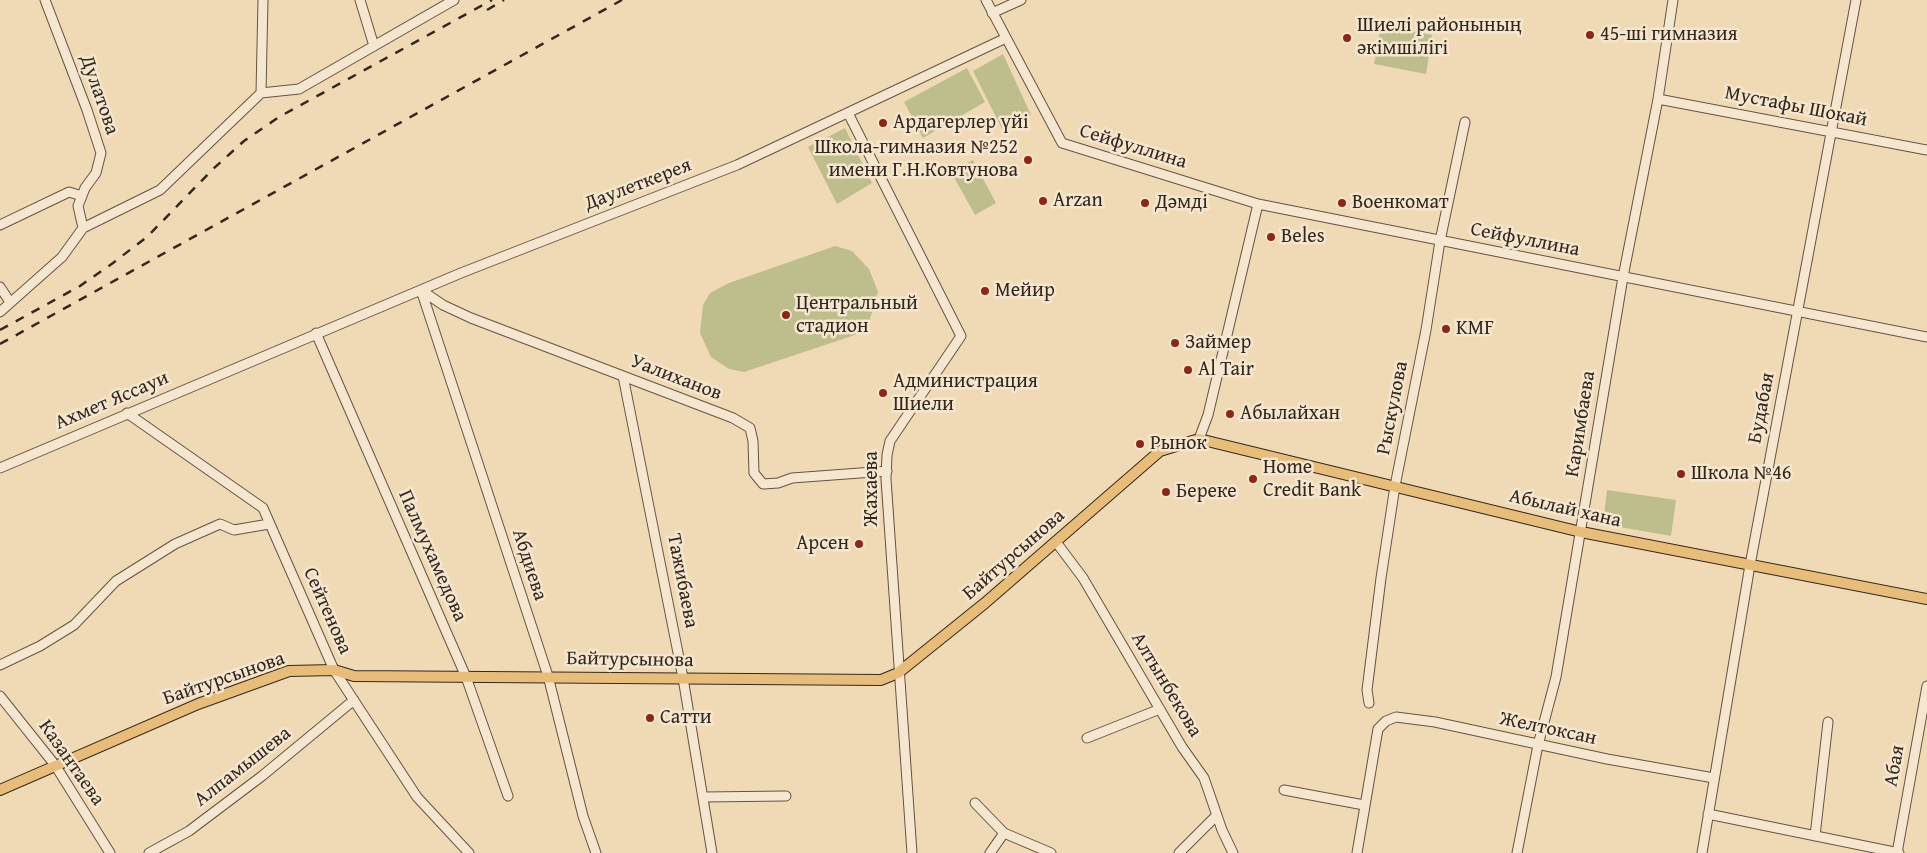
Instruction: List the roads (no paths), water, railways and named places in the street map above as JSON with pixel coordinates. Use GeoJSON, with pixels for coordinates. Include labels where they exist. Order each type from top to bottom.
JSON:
{"type":"FeatureCollection","features":[{"type":"Feature","properties":{"kind":"main road","name":"Абылай хана"},"geometry":{"type":"LineString","coordinates":[[1199,439],[1581,532],[1927,599]]}},
{"type":"Feature","properties":{"kind":"main road","name":"Байтурсынова"},"geometry":{"type":"LineString","coordinates":[[0,790],[198,704],[289,672],[334,670],[354,676],[881,680],[898,673],[985,603],[1160,451],[1199,439]]}},
{"type":"Feature","properties":{"kind":"street","name":"Дулатова"},"geometry":{"type":"LineString","coordinates":[[45,0],[87,110],[101,153],[96,173],[78,206],[83,228]]}},
{"type":"Feature","properties":{"kind":"street"},"geometry":{"type":"LineString","coordinates":[[261,93],[263,0]]}},
{"type":"Feature","properties":{"kind":"street"},"geometry":{"type":"LineString","coordinates":[[360,0],[374,46]]}},
{"type":"Feature","properties":{"kind":"street"},"geometry":{"type":"LineString","coordinates":[[0,312],[62,257],[83,228],[160,190],[261,93],[299,89],[454,0]]}},
{"type":"Feature","properties":{"kind":"street"},"geometry":{"type":"LineString","coordinates":[[986,0],[1006,38]]}},
{"type":"Feature","properties":{"kind":"street"},"geometry":{"type":"LineString","coordinates":[[992,13],[1021,0]]}},
{"type":"Feature","properties":{"kind":"street","name":"Каримбаева"},"geometry":{"type":"LineString","coordinates":[[1517,853],[1538,744],[1556,677],[1623,277],[1658,99],[1673,0]]}},
{"type":"Feature","properties":{"kind":"street","name":"Будабая"},"geometry":{"type":"LineString","coordinates":[[1702,853],[1750,564],[1856,0]]}},
{"type":"Feature","properties":{"kind":"street","name":"Даулеткерея"},"geometry":{"type":"LineString","coordinates":[[238,366],[421,290],[737,165],[1006,38]]}},
{"type":"Feature","properties":{"kind":"street","name":"Сейфуллина"},"geometry":{"type":"LineString","coordinates":[[1006,38],[1062,143],[1258,204],[1927,337]]}},
{"type":"Feature","properties":{"kind":"street","name":"Мустафы Шокай"},"geometry":{"type":"LineString","coordinates":[[1658,99],[1831,130],[1927,150]]}},
{"type":"Feature","properties":{"kind":"street","name":"Жахаева"},"geometry":{"type":"LineString","coordinates":[[848,113],[961,336],[890,441],[887,471],[898,673],[912,853]]}},
{"type":"Feature","properties":{"kind":"street","name":"Рыскулова"},"geometry":{"type":"LineString","coordinates":[[1369,703],[1368,690],[1380,586],[1396,486],[1426,330],[1440,241],[1465,122]]}},
{"type":"Feature","properties":{"kind":"street"},"geometry":{"type":"LineString","coordinates":[[0,225],[68,192],[82,196]]}},
{"type":"Feature","properties":{"kind":"street"},"geometry":{"type":"LineString","coordinates":[[1199,439],[1208,415],[1258,204]]}},
{"type":"Feature","properties":{"kind":"street"},"geometry":{"type":"LineString","coordinates":[[0,287],[10,302]]}},
{"type":"Feature","properties":{"kind":"street","name":"Уалиханов"},"geometry":{"type":"LineString","coordinates":[[421,290],[443,305],[471,318],[732,418],[750,428],[753,440],[754,473],[764,484],[792,478],[887,471]]}},
{"type":"Feature","properties":{"kind":"street","name":"Абдиева"},"geometry":{"type":"LineString","coordinates":[[421,290],[548,676],[583,816],[596,853]]}},
{"type":"Feature","properties":{"kind":"street","name":"Палмухамедова"},"geometry":{"type":"LineString","coordinates":[[316,333],[466,677],[508,796]]}},
{"type":"Feature","properties":{"kind":"street","name":"Ахмет Яссауи"},"geometry":{"type":"LineString","coordinates":[[0,468],[238,366]]}},
{"type":"Feature","properties":{"kind":"street","name":"Тажибаева"},"geometry":{"type":"LineString","coordinates":[[623,376],[683,678],[712,853]]}},
{"type":"Feature","properties":{"kind":"street","name":"Сейтенова"},"geometry":{"type":"LineString","coordinates":[[127,413],[262,508],[334,670],[417,797],[464,851]]}},
{"type":"Feature","properties":{"kind":"street"},"geometry":{"type":"LineString","coordinates":[[0,665],[40,646],[74,624],[116,581],[175,544],[220,524],[234,530],[269,524]]}},
{"type":"Feature","properties":{"kind":"street","name":"Алтынбекова"},"geometry":{"type":"LineString","coordinates":[[1056,542],[1083,578],[1182,747],[1204,778],[1233,853]]}},
{"type":"Feature","properties":{"kind":"street","name":"Абая"},"geometry":{"type":"LineString","coordinates":[[1898,853],[1927,686]]}},
{"type":"Feature","properties":{"kind":"street","name":"Казантаева"},"geometry":{"type":"LineString","coordinates":[[0,696],[55,765],[110,853]]}},
{"type":"Feature","properties":{"kind":"street","name":"Алпамышева"},"geometry":{"type":"LineString","coordinates":[[149,853],[189,831],[262,776],[354,700]]}},
{"type":"Feature","properties":{"kind":"street"},"geometry":{"type":"LineString","coordinates":[[1087,738],[1160,709]]}},
{"type":"Feature","properties":{"kind":"street","name":"Желтоксан"},"geometry":{"type":"LineString","coordinates":[[1364,806],[1378,729],[1386,721],[1396,717],[1435,722],[1714,778]]}},
{"type":"Feature","properties":{"kind":"street"},"geometry":{"type":"LineString","coordinates":[[1815,836],[1828,722]]}},
{"type":"Feature","properties":{"kind":"street"},"geometry":{"type":"LineString","coordinates":[[1284,790],[1364,806],[1357,853]]}},
{"type":"Feature","properties":{"kind":"street"},"geometry":{"type":"LineString","coordinates":[[704,797],[786,796]]}},
{"type":"Feature","properties":{"kind":"street"},"geometry":{"type":"LineString","coordinates":[[975,804],[1004,833],[1051,853]]}},
{"type":"Feature","properties":{"kind":"street"},"geometry":{"type":"LineString","coordinates":[[1708,814],[1898,853]]}},
{"type":"Feature","properties":{"kind":"street"},"geometry":{"type":"LineString","coordinates":[[1179,853],[1217,815]]}},
{"type":"Feature","properties":{"kind":"street"},"geometry":{"type":"LineString","coordinates":[[990,853],[1004,833]]}},
{"type":"Feature","properties":{"kind":"railway"},"geometry":{"type":"LineString","coordinates":[[0,330],[80,286],[113,263],[148,236],[213,169],[244,141],[279,117],[492,0]]}},
{"type":"Feature","properties":{"kind":"railway"},"geometry":{"type":"LineString","coordinates":[[487,10],[504,0]]}},
{"type":"Feature","properties":{"kind":"railway"},"geometry":{"type":"LineString","coordinates":[[0,344],[622,0]]}},
{"type":"Feature","properties":{"kind":"place","name":"45-ші гимназия"},"geometry":{"type":"Point","coordinates":[1590,35]}},
{"type":"Feature","properties":{"kind":"place","name":"Шиелі районының әкімшілігі"},"geometry":{"type":"Point","coordinates":[1347,38]}},
{"type":"Feature","properties":{"kind":"place","name":"Ардагерлер үйі"},"geometry":{"type":"Point","coordinates":[883,123]}},
{"type":"Feature","properties":{"kind":"place","name":"Школа-гимназия №252 имени Г.Н.Ковтунова"},"geometry":{"type":"Point","coordinates":[1028,160]}},
{"type":"Feature","properties":{"kind":"place","name":"Arzan"},"geometry":{"type":"Point","coordinates":[1043,201]}},
{"type":"Feature","properties":{"kind":"place","name":"Дәмді"},"geometry":{"type":"Point","coordinates":[1145,203]}},
{"type":"Feature","properties":{"kind":"place","name":"Военкомат"},"geometry":{"type":"Point","coordinates":[1342,203]}},
{"type":"Feature","properties":{"kind":"place","name":"Beles"},"geometry":{"type":"Point","coordinates":[1271,237]}},
{"type":"Feature","properties":{"kind":"place","name":"Мейир"},"geometry":{"type":"Point","coordinates":[985,291]}},
{"type":"Feature","properties":{"kind":"place","name":"Центральный стадион"},"geometry":{"type":"Point","coordinates":[786,315]}},
{"type":"Feature","properties":{"kind":"place","name":"KMF"},"geometry":{"type":"Point","coordinates":[1446,329]}},
{"type":"Feature","properties":{"kind":"place","name":"Займер"},"geometry":{"type":"Point","coordinates":[1175,343]}},
{"type":"Feature","properties":{"kind":"place","name":"Al Tair"},"geometry":{"type":"Point","coordinates":[1188,370]}},
{"type":"Feature","properties":{"kind":"place","name":"Администрация Шиели"},"geometry":{"type":"Point","coordinates":[883,393]}},
{"type":"Feature","properties":{"kind":"place","name":"Абылайхан"},"geometry":{"type":"Point","coordinates":[1230,414]}},
{"type":"Feature","properties":{"kind":"place","name":"Рынок"},"geometry":{"type":"Point","coordinates":[1140,444]}},
{"type":"Feature","properties":{"kind":"place","name":"Школа №46"},"geometry":{"type":"Point","coordinates":[1681,474]}},
{"type":"Feature","properties":{"kind":"place","name":"Home Credit Bank"},"geometry":{"type":"Point","coordinates":[1253,479]}},
{"type":"Feature","properties":{"kind":"place","name":"Береке"},"geometry":{"type":"Point","coordinates":[1166,492]}},
{"type":"Feature","properties":{"kind":"place","name":"Арсен"},"geometry":{"type":"Point","coordinates":[859,544]}},
{"type":"Feature","properties":{"kind":"place","name":"Сатти"},"geometry":{"type":"Point","coordinates":[650,718]}}]}
